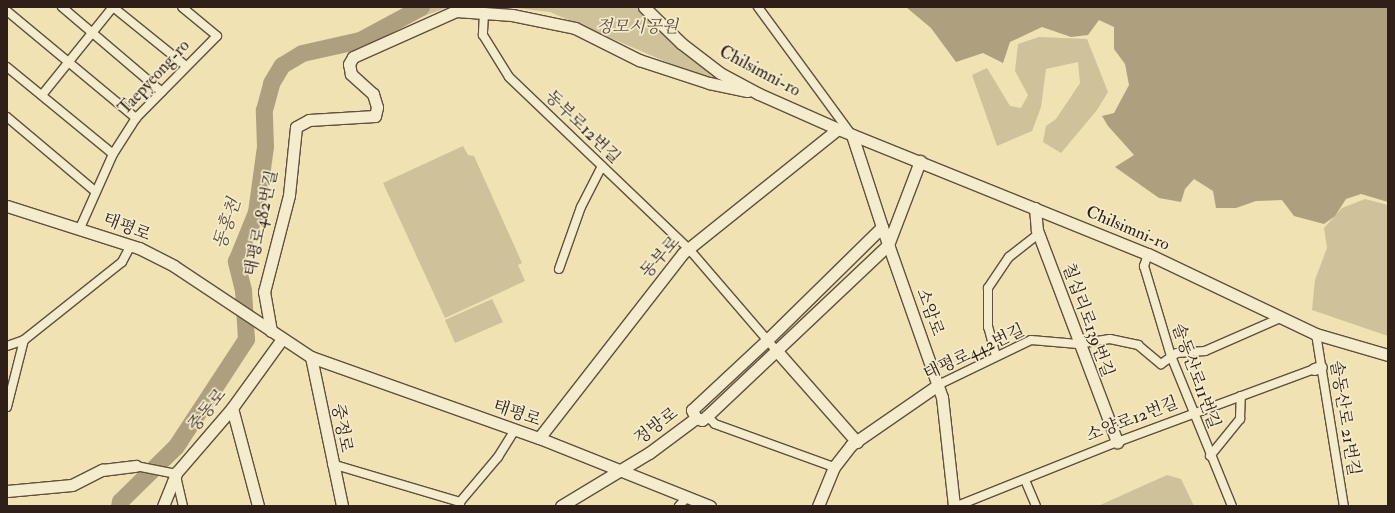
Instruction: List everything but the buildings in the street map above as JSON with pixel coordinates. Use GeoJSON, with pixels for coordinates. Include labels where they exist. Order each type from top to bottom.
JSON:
{"type":"FeatureCollection","features":[{"type":"Feature","properties":{"kind":"street"},"geometry":{"type":"LineString","coordinates":[[62,7],[162,92]]}},
{"type":"Feature","properties":{"kind":"street"},"geometry":{"type":"LineString","coordinates":[[42,96],[113,7],[186,66]]}},
{"type":"Feature","properties":{"kind":"street","name":"Taepyeong-ro"},"geometry":{"type":"LineString","coordinates":[[80,228],[95,191],[113,154],[136,118],[217,36],[182,7]]}},
{"type":"Feature","properties":{"kind":"street","name":"Chilsimni-ro"},"geometry":{"type":"LineString","coordinates":[[644,7],[681,42],[720,73],[759,94],[852,135],[1148,254],[1316,334],[1388,355]]}},
{"type":"Feature","properties":{"kind":"street","name":"Chilsimni-ro"},"geometry":{"type":"LineString","coordinates":[[758,7],[852,135]]}},
{"type":"Feature","properties":{"kind":"street"},"geometry":{"type":"LineString","coordinates":[[7,11],[136,118]]}},
{"type":"Feature","properties":{"kind":"street","name":"태평로482번길"},"geometry":{"type":"LineString","coordinates":[[269,330],[264,292],[289,195],[296,126],[309,120],[375,116],[378,107],[373,94],[351,74],[349,64],[353,57],[456,11],[512,15],[575,28],[639,60],[709,84],[759,94]]}},
{"type":"Feature","properties":{"kind":"street","name":"동부로12번길"},"geometry":{"type":"LineString","coordinates":[[484,13],[483,35],[509,77],[688,249]]}},
{"type":"Feature","properties":{"kind":"street"},"geometry":{"type":"LineString","coordinates":[[7,67],[113,154]]}},
{"type":"Feature","properties":{"kind":"street"},"geometry":{"type":"LineString","coordinates":[[7,117],[95,191]]}},
{"type":"Feature","properties":{"kind":"street","name":"동부로"},"geometry":{"type":"LineString","coordinates":[[539,438],[668,270],[688,249],[838,129]]}},
{"type":"Feature","properties":{"kind":"street","name":"소암로"},"geometry":{"type":"LineString","coordinates":[[852,135],[888,245],[942,397],[954,506]]}},
{"type":"Feature","properties":{"kind":"street"},"geometry":{"type":"LineString","coordinates":[[888,245],[920,162]]}},
{"type":"Feature","properties":{"kind":"street"},"geometry":{"type":"LineString","coordinates":[[559,269],[581,207],[602,166]]}},
{"type":"Feature","properties":{"kind":"street","name":"태평로"},"geometry":{"type":"LineString","coordinates":[[7,206],[131,245],[174,266],[269,330]]}},
{"type":"Feature","properties":{"kind":"street","name":"칠십리로139번길"},"geometry":{"type":"LineString","coordinates":[[1035,208],[1038,234],[1078,344],[1117,442]]}},
{"type":"Feature","properties":{"kind":"street","name":"정방로"},"geometry":{"type":"LineString","coordinates":[[561,506],[623,470],[696,418],[692,410],[768,340],[882,227]]}},
{"type":"Feature","properties":{"kind":"street"},"geometry":{"type":"LineString","coordinates":[[996,356],[988,327],[988,288],[1009,257],[1038,234]]}},
{"type":"Feature","properties":{"kind":"street"},"geometry":{"type":"LineString","coordinates":[[7,346],[24,340],[122,262],[131,245]]}},
{"type":"Feature","properties":{"kind":"street","name":"정방로"},"geometry":{"type":"LineString","coordinates":[[707,416],[775,349],[888,245]]}},
{"type":"Feature","properties":{"kind":"street"},"geometry":{"type":"LineString","coordinates":[[688,249],[857,442]]}},
{"type":"Feature","properties":{"kind":"street","name":"솔동산로11번길"},"geometry":{"type":"LineString","coordinates":[[1148,254],[1144,266],[1171,356],[1210,456],[1232,506]]}},
{"type":"Feature","properties":{"kind":"street","name":"태평로442번길"},"geometry":{"type":"LineString","coordinates":[[818,506],[839,458],[857,442],[938,385],[1031,340],[1078,344],[1110,339],[1138,345],[1161,364],[1177,353],[1205,351],[1280,318]]}},
{"type":"Feature","properties":{"kind":"street"},"geometry":{"type":"LineString","coordinates":[[269,330],[311,357]]}},
{"type":"Feature","properties":{"kind":"street","name":"솔동산로 21번길"},"geometry":{"type":"LineString","coordinates":[[1316,334],[1317,368],[1344,506]]}},
{"type":"Feature","properties":{"kind":"street","name":"중동로"},"geometry":{"type":"LineString","coordinates":[[163,506],[176,475],[232,408],[282,339]]}},
{"type":"Feature","properties":{"kind":"street"},"geometry":{"type":"LineString","coordinates":[[7,407],[24,340]]}},
{"type":"Feature","properties":{"kind":"street","name":"태평로"},"geometry":{"type":"LineString","coordinates":[[311,357],[539,438],[623,470],[710,506]]}},
{"type":"Feature","properties":{"kind":"street","name":"중정로"},"geometry":{"type":"LineString","coordinates":[[311,357],[332,464],[342,506]]}},
{"type":"Feature","properties":{"kind":"street","name":"소양로12번길"},"geometry":{"type":"LineString","coordinates":[[957,506],[1117,442],[1317,368]]}},
{"type":"Feature","properties":{"kind":"street"},"geometry":{"type":"LineString","coordinates":[[1210,456],[1240,420],[1241,396]]}},
{"type":"Feature","properties":{"kind":"street"},"geometry":{"type":"LineString","coordinates":[[232,408],[258,506]]}},
{"type":"Feature","properties":{"kind":"street"},"geometry":{"type":"LineString","coordinates":[[696,418],[702,420],[707,416],[715,424],[834,467]]}},
{"type":"Feature","properties":{"kind":"street"},"geometry":{"type":"LineString","coordinates":[[332,464],[460,504],[498,456],[515,430]]}},
{"type":"Feature","properties":{"kind":"street"},"geometry":{"type":"LineString","coordinates":[[7,491],[72,485],[102,470],[136,466],[176,475],[183,506]]}},
{"type":"Feature","properties":{"kind":"street"},"geometry":{"type":"LineString","coordinates":[[1025,480],[1036,506]]}},
{"type":"Feature","properties":{"kind":"street"},"geometry":{"type":"LineString","coordinates":[[679,506],[687,496]]}},
{"type":"Feature","properties":{"kind":"green space"},"geometry":{"type":"Polygon","coordinates":[[[425,7],[449,7],[370,35],[425,7]]]}},
{"type":"Feature","properties":{"kind":"green space","name":"정모시공원"},"geometry":{"type":"Polygon","coordinates":[[[507,7],[646,7],[725,87],[550,12],[507,7]]]}},
{"type":"Feature","properties":{"kind":"green space"},"geometry":{"type":"Polygon","coordinates":[[[1039,37],[1087,39],[1108,92],[1097,110],[1061,153],[1043,142],[1046,126],[1056,119],[1080,83],[1078,62],[1046,69],[1041,107],[1032,131],[997,146],[972,75],[987,68],[1010,106],[1021,108],[1028,95],[1015,71],[1018,44],[1039,37]]]}},
{"type":"Feature","properties":{"kind":"green space"},"geometry":{"type":"Polygon","coordinates":[[[463,146],[468,155],[474,156],[522,263],[518,265],[525,281],[445,318],[383,183],[463,146]]]}},
{"type":"Feature","properties":{"kind":"green space"},"geometry":{"type":"Polygon","coordinates":[[[1365,199],[1388,205],[1388,336],[1312,310],[1315,280],[1327,248],[1324,228],[1342,208],[1365,199]]]}},
{"type":"Feature","properties":{"kind":"green space"},"geometry":{"type":"Polygon","coordinates":[[[492,299],[503,322],[455,343],[445,320],[492,299]]]}},
{"type":"Feature","properties":{"kind":"green space"},"geometry":{"type":"Polygon","coordinates":[[[1167,475],[1181,479],[1194,506],[1098,506],[1167,475]]]}},
{"type":"Feature","properties":{"kind":"shaded area"},"geometry":{"type":"Polygon","coordinates":[[[906,7],[1388,7],[1388,202],[1361,194],[1346,199],[1335,216],[1324,224],[1294,216],[1282,200],[1256,201],[1236,208],[1216,208],[1213,191],[1194,179],[1185,189],[1181,202],[1159,198],[1115,167],[1134,155],[1108,126],[1102,116],[1114,113],[1129,85],[1125,64],[1114,49],[1114,27],[1099,20],[1088,35],[1071,37],[1042,27],[1010,42],[1003,63],[983,53],[956,62],[931,28],[906,7]]]}},
{"type":"Feature","properties":{"kind":"waterway","name":"동홍천"},"geometry":{"type":"LineString","coordinates":[[119,506],[120,501],[176,446],[246,339],[243,290],[236,261],[256,212],[265,146],[264,110],[271,83],[282,65],[302,53],[360,40],[421,7]]}}]}
